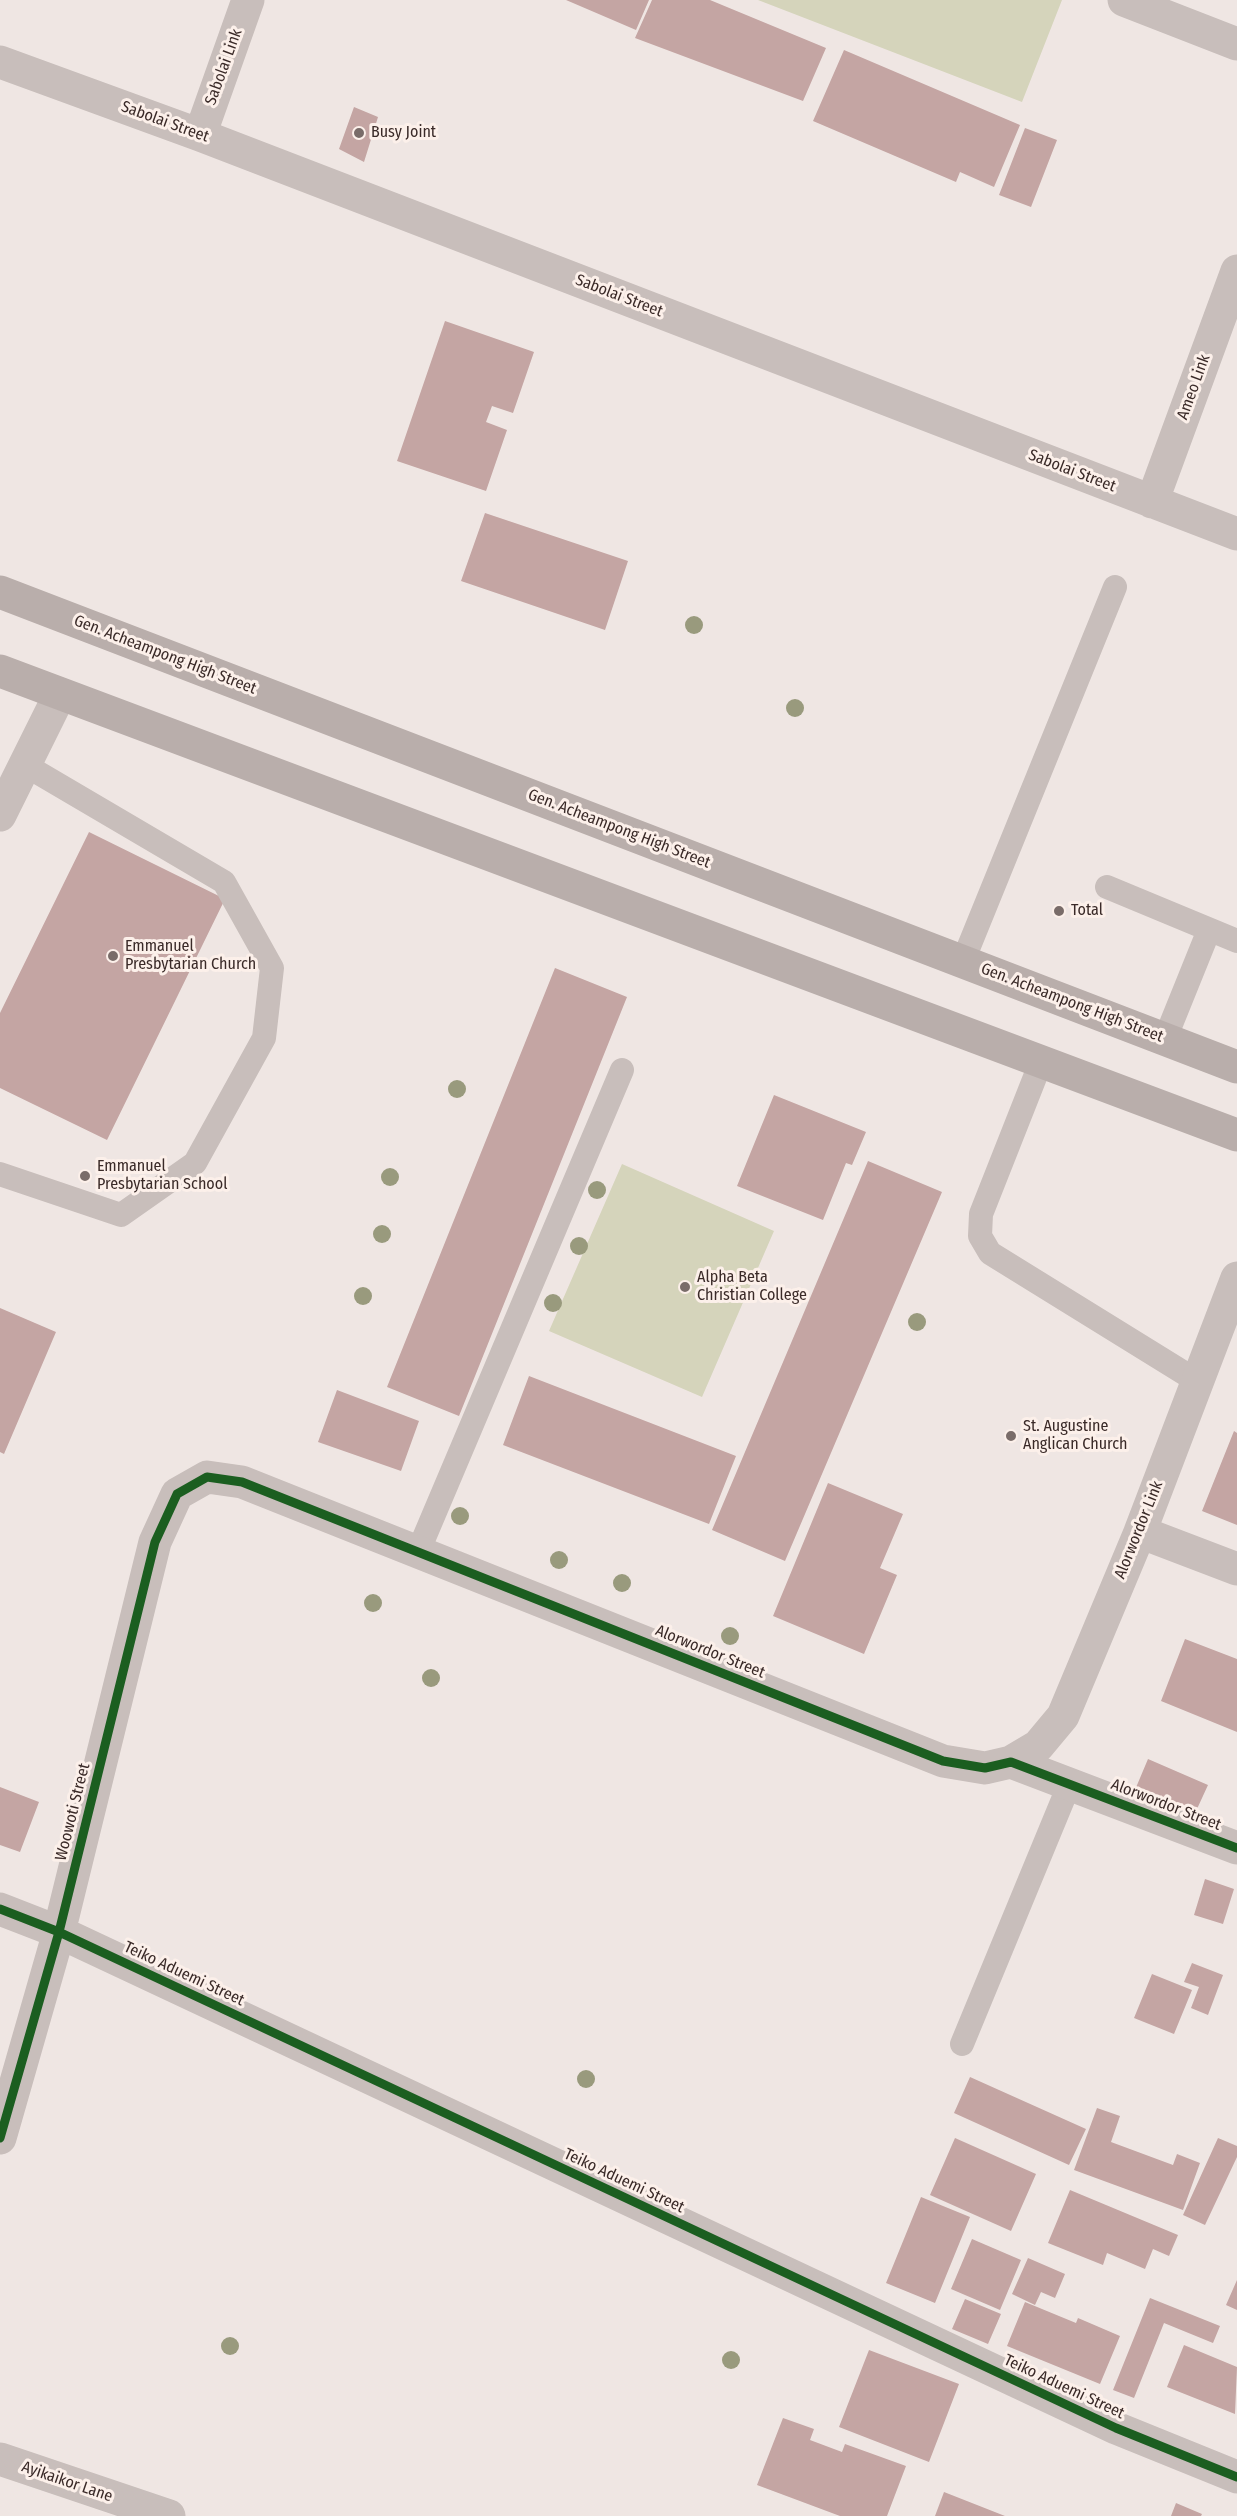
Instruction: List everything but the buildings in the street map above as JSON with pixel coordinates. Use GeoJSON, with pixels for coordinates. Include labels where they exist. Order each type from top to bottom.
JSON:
{"type":"FeatureCollection","features":[{"type":"Feature","properties":{"kind":"main road","name":"Gen. Acheampong High Street"},"geometry":{"type":"LineString","coordinates":[[0,592],[1237,1067]]}},
{"type":"Feature","properties":{"kind":"main road"},"geometry":{"type":"LineString","coordinates":[[0,671],[1237,1136]]}},
{"type":"Feature","properties":{"kind":"street","name":"Sabolai Link"},"geometry":{"type":"LineString","coordinates":[[200,135],[248,0]]}},
{"type":"Feature","properties":{"kind":"street"},"geometry":{"type":"LineString","coordinates":[[1124,0],[1237,44]]}},
{"type":"Feature","properties":{"kind":"street","name":"Sabolai Street"},"geometry":{"type":"LineString","coordinates":[[0,62],[200,135],[1237,534]]}},
{"type":"Feature","properties":{"kind":"street","name":"Ameo Link"},"geometry":{"type":"LineString","coordinates":[[1152,502],[1237,271]]}},
{"type":"Feature","properties":{"kind":"street"},"geometry":{"type":"LineString","coordinates":[[0,815],[60,694]]}},
{"type":"Feature","properties":{"kind":"street","name":"Alorwordor Link"},"geometry":{"type":"LineString","coordinates":[[1011,1762],[1038,1746],[1063,1716],[1140,1532],[1237,1278]]}},
{"type":"Feature","properties":{"kind":"street","name":"Alorwordor Street"},"geometry":{"type":"LineString","coordinates":[[177,1494],[207,1477],[242,1482],[943,1761],[985,1768],[1011,1762],[1237,1848]]}},
{"type":"Feature","properties":{"kind":"street","name":"Woowoti Street"},"geometry":{"type":"LineString","coordinates":[[0,2138],[59,1932],[155,1542],[177,1494]]}},
{"type":"Feature","properties":{"kind":"street"},"geometry":{"type":"LineString","coordinates":[[1140,1532],[1237,1569]]}},
{"type":"Feature","properties":{"kind":"street","name":"Teiko Aduemi Street"},"geometry":{"type":"LineString","coordinates":[[0,1909],[59,1932],[1116,2428],[1237,2477]]}},
{"type":"Feature","properties":{"kind":"street","name":"Ayikaikor Lane"},"geometry":{"type":"LineString","coordinates":[[0,2459],[169,2516]]}},
{"type":"Feature","properties":{"kind":"lane"},"geometry":{"type":"LineString","coordinates":[[963,961],[1115,587]]}},
{"type":"Feature","properties":{"kind":"lane"},"geometry":{"type":"LineString","coordinates":[[0,1174],[121,1215],[195,1163],[264,1038],[272,968],[224,882],[25,765]]}},
{"type":"Feature","properties":{"kind":"lane"},"geometry":{"type":"LineString","coordinates":[[1107,887],[1237,941]]}},
{"type":"Feature","properties":{"kind":"lane"},"geometry":{"type":"LineString","coordinates":[[1165,1039],[1209,930]]}},
{"type":"Feature","properties":{"kind":"lane"},"geometry":{"type":"LineString","coordinates":[[1041,1062],[981,1214],[980,1236],[990,1253],[1197,1381]]}},
{"type":"Feature","properties":{"kind":"lane"},"geometry":{"type":"LineString","coordinates":[[418,1552],[622,1070]]}},
{"type":"Feature","properties":{"kind":"lane"},"geometry":{"type":"LineString","coordinates":[[962,2044],[1069,1785]]}},
{"type":"Feature","properties":{"kind":"green space"},"geometry":{"type":"Polygon","coordinates":[[[758,0],[1062,0],[1022,102],[758,0]]]}},
{"type":"Feature","properties":{"kind":"green space"},"geometry":{"type":"Polygon","coordinates":[[[622,1164],[774,1231],[702,1397],[549,1331],[622,1164]]]}},
{"type":"Feature","properties":{"kind":"cycle path"},"geometry":{"type":"LineString","coordinates":[[0,2138],[59,1932],[155,1542],[177,1494],[207,1477],[242,1482],[943,1761],[985,1768],[1011,1762],[1237,1848]]}},
{"type":"Feature","properties":{"kind":"cycle path"},"geometry":{"type":"LineString","coordinates":[[0,1909],[59,1932],[1116,2428],[1237,2477]]}},
{"type":"Feature","properties":{"kind":"place","name":"Busy Joint"},"geometry":{"type":"Point","coordinates":[359,133]}},
{"type":"Feature","properties":{"kind":"place","name":"Total"},"geometry":{"type":"Point","coordinates":[1059,911]}},
{"type":"Feature","properties":{"kind":"place","name":"Emmanuel Presbytarian Church"},"geometry":{"type":"Point","coordinates":[113,956]}},
{"type":"Feature","properties":{"kind":"place","name":"Emmanuel Presbytarian School"},"geometry":{"type":"Point","coordinates":[85,1176]}},
{"type":"Feature","properties":{"kind":"place","name":"Alpha Beta Christian College"},"geometry":{"type":"Point","coordinates":[685,1287]}},
{"type":"Feature","properties":{"kind":"place","name":"St. Augustine Anglican Church"},"geometry":{"type":"Point","coordinates":[1011,1436]}}]}
